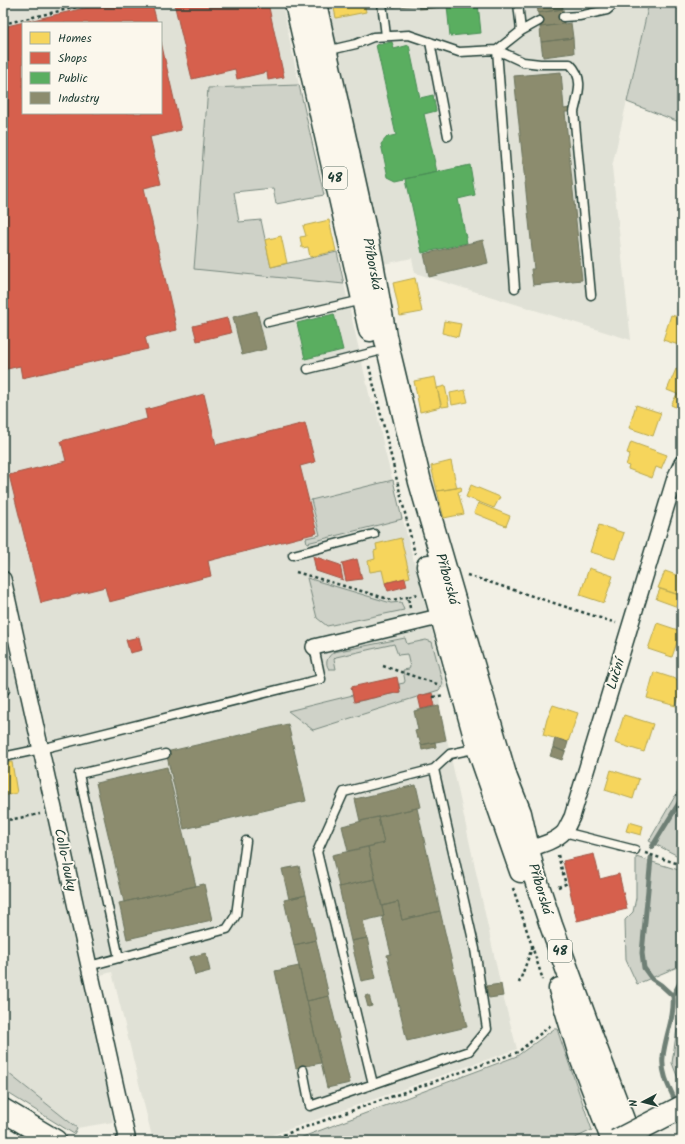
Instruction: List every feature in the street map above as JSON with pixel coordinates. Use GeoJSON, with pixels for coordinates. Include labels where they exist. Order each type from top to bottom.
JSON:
{"type":"FeatureCollection","features":[{"type":"Feature","properties":{"kind":"main road","name":"Příborská"},"geometry":{"type":"LineString","coordinates":[[296,3],[363,300],[416,523],[449,614],[487,745],[506,778],[520,813],[522,851],[540,928],[580,1056],[614,1141]]}},
{"type":"Feature","properties":{"kind":"main road","name":"Příborská"},"geometry":{"type":"LineString","coordinates":[[315,3],[371,257],[385,336],[420,482],[449,614]]}},
{"type":"Feature","properties":{"kind":"main road","name":"Příborská"},"geometry":{"type":"LineString","coordinates":[[522,851],[533,871],[596,1051],[631,1141]]}},
{"type":"Feature","properties":{"kind":"main road"},"geometry":{"type":"LineString","coordinates":[[614,1141],[682,1107]]}},
{"type":"Feature","properties":{"kind":"main road"},"geometry":{"type":"LineString","coordinates":[[3,1110],[55,1141]]}},
{"type":"Feature","properties":{"kind":"street","name":"Luční"},"geometry":{"type":"LineString","coordinates":[[559,835],[572,817],[676,478],[682,463]]}},
{"type":"Feature","properties":{"kind":"street","name":"Collo-louky"},"geometry":{"type":"LineString","coordinates":[[3,579],[127,1137],[124,1141]]}},
{"type":"Feature","properties":{"kind":"street"},"geometry":{"type":"LineString","coordinates":[[314,647],[449,614]]}},
{"type":"Feature","properties":{"kind":"street"},"geometry":{"type":"LineString","coordinates":[[522,851],[559,835]]}},
{"type":"Feature","properties":{"kind":"lane"},"geometry":{"type":"LineString","coordinates":[[382,3],[386,36]]}},
{"type":"Feature","properties":{"kind":"lane"},"geometry":{"type":"LineString","coordinates":[[518,3],[521,31]]}},
{"type":"Feature","properties":{"kind":"lane"},"geometry":{"type":"LineString","coordinates":[[563,17],[579,16],[607,10],[615,3]]}},
{"type":"Feature","properties":{"kind":"lane"},"geometry":{"type":"LineString","coordinates":[[497,50],[521,31],[539,21]]}},
{"type":"Feature","properties":{"kind":"lane"},"geometry":{"type":"LineString","coordinates":[[325,51],[356,44],[373,37],[409,35],[459,52],[497,50],[523,62],[540,64],[570,64],[576,71],[580,85],[574,112],[591,294]]}},
{"type":"Feature","properties":{"kind":"lane"},"geometry":{"type":"LineString","coordinates":[[430,42],[448,136]]}},
{"type":"Feature","properties":{"kind":"lane"},"geometry":{"type":"LineString","coordinates":[[497,50],[515,288]]}},
{"type":"Feature","properties":{"kind":"lane"},"geometry":{"type":"LineString","coordinates":[[268,322],[363,300]]}},
{"type":"Feature","properties":{"kind":"lane"},"geometry":{"type":"LineString","coordinates":[[308,369],[375,352]]}},
{"type":"Feature","properties":{"kind":"lane"},"geometry":{"type":"LineString","coordinates":[[293,554],[374,534]]}},
{"type":"Feature","properties":{"kind":"lane"},"geometry":{"type":"LineString","coordinates":[[3,757],[41,749],[321,679],[314,647]]}},
{"type":"Feature","properties":{"kind":"lane"},"geometry":{"type":"LineString","coordinates":[[373,1084],[317,852],[344,792],[434,769],[450,754],[487,745]]}},
{"type":"Feature","properties":{"kind":"lane"},"geometry":{"type":"LineString","coordinates":[[119,958],[79,774],[165,754]]}},
{"type":"Feature","properties":{"kind":"lane"},"geometry":{"type":"LineString","coordinates":[[303,1070],[310,1106],[469,1051],[487,1029],[474,949],[434,769]]}},
{"type":"Feature","properties":{"kind":"lane"},"geometry":{"type":"LineString","coordinates":[[559,835],[635,850]]}},
{"type":"Feature","properties":{"kind":"lane"},"geometry":{"type":"LineString","coordinates":[[89,966],[227,929],[236,915],[246,841]]}},
{"type":"Feature","properties":{"kind":"path"},"geometry":{"type":"LineString","coordinates":[[3,24],[94,3]]}},
{"type":"Feature","properties":{"kind":"path"},"geometry":{"type":"LineString","coordinates":[[296,572],[392,600],[408,597]]}},
{"type":"Feature","properties":{"kind":"path"},"geometry":{"type":"LineString","coordinates":[[463,572],[469,577],[630,628]]}},
{"type":"Feature","properties":{"kind":"path"},"geometry":{"type":"LineString","coordinates":[[383,666],[443,685]]}},
{"type":"Feature","properties":{"kind":"path"},"geometry":{"type":"LineString","coordinates":[[3,821],[54,811]]}},
{"type":"Feature","properties":{"kind":"path"},"geometry":{"type":"LineString","coordinates":[[554,889],[567,884],[559,835]]}},
{"type":"Feature","properties":{"kind":"path"},"geometry":{"type":"LineString","coordinates":[[635,850],[682,865]]}},
{"type":"Feature","properties":{"kind":"path"},"geometry":{"type":"LineString","coordinates":[[512,886],[544,984]]}},
{"type":"Feature","properties":{"kind":"path"},"geometry":{"type":"LineString","coordinates":[[519,983],[532,948]]}},
{"type":"Feature","properties":{"kind":"path"},"geometry":{"type":"LineString","coordinates":[[266,1141],[518,1052],[557,1021]]}},
{"type":"Feature","properties":{"kind":"shaded area"},"geometry":{"type":"Polygon","coordinates":[[[3,3],[282,3],[299,85],[208,88],[194,268],[344,284],[370,398],[372,404],[375,403],[384,448],[447,687],[439,690],[440,707],[503,996],[517,1049],[255,1141],[153,1141],[112,972],[86,979],[104,1064],[113,1122],[77,1128],[3,1069],[3,620],[38,772],[55,767],[3,542],[3,3]]]}},
{"type":"Feature","properties":{"kind":"shaded area"},"geometry":{"type":"Polygon","coordinates":[[[325,3],[649,3],[612,167],[631,340],[415,273],[412,258],[384,264],[325,3]]]}},
{"type":"Feature","properties":{"kind":"shaded area"},"geometry":{"type":"Polygon","coordinates":[[[649,3],[682,3],[682,123],[627,102],[649,3]]]}},
{"type":"Feature","properties":{"kind":"shaded area"},"geometry":{"type":"Polygon","coordinates":[[[299,85],[324,195],[276,204],[273,188],[234,192],[239,222],[261,220],[271,267],[337,252],[344,284],[194,269],[208,88],[299,85]]]}},
{"type":"Feature","properties":{"kind":"shaded area"},"geometry":{"type":"Polygon","coordinates":[[[393,480],[402,519],[307,543],[306,538],[320,535],[311,500],[393,480]]]}},
{"type":"Feature","properties":{"kind":"shaded area"},"geometry":{"type":"Polygon","coordinates":[[[307,578],[391,603],[401,602],[404,610],[327,626],[317,618],[307,578]]]}},
{"type":"Feature","properties":{"kind":"shaded area"},"geometry":{"type":"Polygon","coordinates":[[[405,638],[407,644],[426,640],[432,642],[443,684],[439,690],[313,730],[288,711],[353,695],[355,702],[400,692],[399,684],[404,683],[405,681],[403,670],[409,669],[410,667],[407,654],[398,655],[394,644],[336,657],[334,659],[336,669],[329,669],[327,662],[328,658],[334,652],[405,638]]]}},
{"type":"Feature","properties":{"kind":"shaded area"},"geometry":{"type":"Polygon","coordinates":[[[682,784],[682,858],[649,841],[682,784]]]}},
{"type":"Feature","properties":{"kind":"shaded area"},"geometry":{"type":"Polygon","coordinates":[[[636,857],[682,871],[682,965],[637,984],[626,960],[625,920],[633,912],[636,898],[636,857]]]}},
{"type":"Feature","properties":{"kind":"shaded area"},"geometry":{"type":"Polygon","coordinates":[[[682,994],[682,1079],[679,1081],[672,1063],[682,994]]]}},
{"type":"Feature","properties":{"kind":"shaded area"},"geometry":{"type":"Polygon","coordinates":[[[554,1029],[557,1029],[592,1130],[569,1141],[292,1141],[517,1056],[554,1029]]]}},
{"type":"Feature","properties":{"kind":"shaded area"},"geometry":{"type":"Polygon","coordinates":[[[3,1069],[77,1128],[74,1134],[3,1090],[3,1069]]]}},
{"type":"Feature","properties":{"kind":"building: Homes"},"geometry":{"type":"Polygon","coordinates":[[[333,3],[364,3],[366,12],[336,18],[333,3]]]}},
{"type":"Feature","properties":{"kind":"building: Homes"},"geometry":{"type":"Polygon","coordinates":[[[682,213],[682,229],[678,228],[682,213]]]}},
{"type":"Feature","properties":{"kind":"building: Homes"},"geometry":{"type":"Polygon","coordinates":[[[329,220],[336,251],[310,257],[308,247],[302,248],[300,237],[306,236],[303,226],[329,220]]]}},
{"type":"Feature","properties":{"kind":"building: Homes"},"geometry":{"type":"Polygon","coordinates":[[[281,236],[287,263],[271,267],[265,240],[281,236]]]}},
{"type":"Feature","properties":{"kind":"building: Homes"},"geometry":{"type":"Polygon","coordinates":[[[415,278],[422,312],[400,316],[393,283],[415,278]]]}},
{"type":"Feature","properties":{"kind":"building: Homes"},"geometry":{"type":"Polygon","coordinates":[[[671,315],[682,318],[682,346],[663,340],[671,315]]]}},
{"type":"Feature","properties":{"kind":"building: Homes"},"geometry":{"type":"Polygon","coordinates":[[[444,321],[461,324],[458,337],[442,333],[444,321]]]}},
{"type":"Feature","properties":{"kind":"building: Homes"},"geometry":{"type":"Polygon","coordinates":[[[676,369],[682,372],[682,396],[667,390],[676,369]]]}},
{"type":"Feature","properties":{"kind":"building: Homes"},"geometry":{"type":"Polygon","coordinates":[[[435,377],[441,407],[420,412],[414,381],[435,377]]]}},
{"type":"Feature","properties":{"kind":"building: Homes"},"geometry":{"type":"Polygon","coordinates":[[[445,386],[449,406],[442,407],[437,388],[445,386]]]}},
{"type":"Feature","properties":{"kind":"building: Homes"},"geometry":{"type":"Polygon","coordinates":[[[465,390],[468,402],[452,405],[450,393],[465,390]]]}},
{"type":"Feature","properties":{"kind":"building: Homes"},"geometry":{"type":"Polygon","coordinates":[[[677,394],[682,396],[682,410],[671,405],[677,394]]]}},
{"type":"Feature","properties":{"kind":"building: Homes"},"geometry":{"type":"Polygon","coordinates":[[[636,405],[661,413],[653,436],[629,428],[636,405]]]}},
{"type":"Feature","properties":{"kind":"building: Homes"},"geometry":{"type":"Polygon","coordinates":[[[631,442],[667,455],[661,469],[656,467],[652,478],[628,469],[629,466],[626,465],[630,454],[627,453],[631,442]]]}},
{"type":"Feature","properties":{"kind":"building: Homes"},"geometry":{"type":"Polygon","coordinates":[[[451,461],[457,488],[437,491],[431,466],[451,461]]]}},
{"type":"Feature","properties":{"kind":"building: Homes"},"geometry":{"type":"Polygon","coordinates":[[[471,485],[500,497],[494,508],[466,497],[471,485]]]}},
{"type":"Feature","properties":{"kind":"building: Homes"},"geometry":{"type":"Polygon","coordinates":[[[461,487],[462,490],[458,492],[464,514],[444,518],[437,491],[461,487]]]}},
{"type":"Feature","properties":{"kind":"building: Homes"},"geometry":{"type":"Polygon","coordinates":[[[478,503],[510,516],[506,526],[474,513],[478,503]]]}},
{"type":"Feature","properties":{"kind":"building: Homes"},"geometry":{"type":"Polygon","coordinates":[[[599,525],[624,533],[615,559],[590,552],[599,525]]]}},
{"type":"Feature","properties":{"kind":"building: Homes"},"geometry":{"type":"Polygon","coordinates":[[[682,531],[682,548],[678,547],[682,531]]]}},
{"type":"Feature","properties":{"kind":"building: Homes"},"geometry":{"type":"Polygon","coordinates":[[[401,538],[410,577],[385,583],[382,570],[370,572],[368,561],[375,559],[374,551],[377,550],[376,544],[401,538]]]}},
{"type":"Feature","properties":{"kind":"building: Homes"},"geometry":{"type":"Polygon","coordinates":[[[589,568],[613,576],[604,603],[580,595],[589,568]]]}},
{"type":"Feature","properties":{"kind":"building: Homes"},"geometry":{"type":"Polygon","coordinates":[[[665,571],[682,577],[682,591],[680,595],[658,588],[665,571]]]}},
{"type":"Feature","properties":{"kind":"building: Homes"},"geometry":{"type":"Polygon","coordinates":[[[660,589],[682,596],[678,607],[656,599],[660,589]]]}},
{"type":"Feature","properties":{"kind":"building: Homes"},"geometry":{"type":"Polygon","coordinates":[[[657,623],[681,631],[672,657],[648,649],[657,623]]]}},
{"type":"Feature","properties":{"kind":"building: Homes"},"geometry":{"type":"Polygon","coordinates":[[[654,672],[682,681],[682,695],[679,695],[676,706],[647,698],[654,672]]]}},
{"type":"Feature","properties":{"kind":"building: Homes"},"geometry":{"type":"Polygon","coordinates":[[[553,705],[578,713],[568,742],[543,735],[547,719],[553,705]]]}},
{"type":"Feature","properties":{"kind":"building: Homes"},"geometry":{"type":"Polygon","coordinates":[[[624,715],[653,724],[644,752],[615,743],[624,715]]]}},
{"type":"Feature","properties":{"kind":"building: Homes"},"geometry":{"type":"Polygon","coordinates":[[[12,762],[17,793],[3,796],[3,764],[12,762]]]}},
{"type":"Feature","properties":{"kind":"building: Homes"},"geometry":{"type":"Polygon","coordinates":[[[611,770],[639,779],[633,799],[605,790],[611,770]]]}},
{"type":"Feature","properties":{"kind":"building: Homes"},"geometry":{"type":"Polygon","coordinates":[[[629,822],[643,826],[641,835],[626,831],[629,822]]]}},
{"type":"Feature","properties":{"kind":"building: Shops"},"geometry":{"type":"Polygon","coordinates":[[[106,3],[152,3],[157,22],[24,22],[106,3]]]}},
{"type":"Feature","properties":{"kind":"building: Shops"},"geometry":{"type":"Polygon","coordinates":[[[174,3],[268,3],[284,77],[268,80],[267,72],[237,79],[235,69],[192,79],[174,3]]]}},
{"type":"Feature","properties":{"kind":"building: Shops"},"geometry":{"type":"Polygon","coordinates":[[[22,23],[22,114],[162,114],[162,46],[181,130],[150,137],[161,184],[144,188],[177,330],[145,337],[148,349],[22,378],[20,366],[3,370],[3,27],[22,23]]]}},
{"type":"Feature","properties":{"kind":"building: Shops"},"geometry":{"type":"Polygon","coordinates":[[[227,318],[231,333],[197,341],[193,326],[227,318]]]}},
{"type":"Feature","properties":{"kind":"building: Shops"},"geometry":{"type":"Polygon","coordinates":[[[204,394],[216,445],[305,423],[315,462],[300,466],[317,533],[208,561],[211,576],[109,602],[105,587],[41,603],[9,475],[66,461],[61,441],[147,419],[145,410],[204,394]]]}},
{"type":"Feature","properties":{"kind":"building: Shops"},"geometry":{"type":"Polygon","coordinates":[[[313,556],[340,565],[343,580],[316,571],[313,556]]]}},
{"type":"Feature","properties":{"kind":"building: Shops"},"geometry":{"type":"Polygon","coordinates":[[[357,559],[362,579],[346,581],[342,563],[357,559]]]}},
{"type":"Feature","properties":{"kind":"building: Shops"},"geometry":{"type":"Polygon","coordinates":[[[405,578],[407,586],[388,591],[385,583],[405,578]]]}},
{"type":"Feature","properties":{"kind":"building: Shops"},"geometry":{"type":"Polygon","coordinates":[[[139,637],[142,650],[130,653],[126,640],[139,637]]]}},
{"type":"Feature","properties":{"kind":"building: Shops"},"geometry":{"type":"Polygon","coordinates":[[[397,677],[400,692],[354,702],[351,687],[397,677]]]}},
{"type":"Feature","properties":{"kind":"building: Shops"},"geometry":{"type":"Polygon","coordinates":[[[432,693],[435,706],[421,709],[418,696],[432,693]]]}},
{"type":"Feature","properties":{"kind":"building: Shops"},"geometry":{"type":"Polygon","coordinates":[[[594,854],[600,879],[619,874],[627,909],[577,921],[563,861],[594,854]]]}},
{"type":"Feature","properties":{"kind":"building: Public"},"geometry":{"type":"Polygon","coordinates":[[[446,3],[462,3],[462,4],[447,6],[446,3]]]}},
{"type":"Feature","properties":{"kind":"building: Public"},"geometry":{"type":"Polygon","coordinates":[[[462,3],[478,3],[481,33],[450,36],[447,6],[462,3]]]}},
{"type":"Feature","properties":{"kind":"building: Public"},"geometry":{"type":"Polygon","coordinates":[[[562,3],[578,3],[578,4],[562,6],[562,3]]]}},
{"type":"Feature","properties":{"kind":"building: Public"},"geometry":{"type":"Polygon","coordinates":[[[392,42],[394,49],[409,45],[420,98],[433,95],[436,111],[424,114],[437,172],[396,181],[388,177],[381,144],[387,137],[396,135],[376,45],[392,42]]]}},
{"type":"Feature","properties":{"kind":"building: Public"},"geometry":{"type":"Polygon","coordinates":[[[470,165],[475,195],[458,199],[467,243],[422,253],[406,179],[470,165]]]}},
{"type":"Feature","properties":{"kind":"building: Public"},"geometry":{"type":"Polygon","coordinates":[[[334,314],[343,350],[305,359],[297,323],[334,314]]]}},
{"type":"Feature","properties":{"kind":"building: Industry"},"geometry":{"type":"Polygon","coordinates":[[[392,3],[418,3],[418,5],[393,7],[392,3]]]}},
{"type":"Feature","properties":{"kind":"building: Industry"},"geometry":{"type":"Polygon","coordinates":[[[418,3],[446,3],[447,7],[419,9],[418,3]]]}},
{"type":"Feature","properties":{"kind":"building: Industry"},"geometry":{"type":"Polygon","coordinates":[[[537,3],[562,3],[563,9],[538,13],[537,3]]]}},
{"type":"Feature","properties":{"kind":"building: Industry"},"geometry":{"type":"Polygon","coordinates":[[[563,9],[564,24],[540,27],[538,13],[563,9]]]}},
{"type":"Feature","properties":{"kind":"building: Industry"},"geometry":{"type":"Polygon","coordinates":[[[571,23],[573,38],[541,42],[540,27],[571,23]]]}},
{"type":"Feature","properties":{"kind":"building: Industry"},"geometry":{"type":"Polygon","coordinates":[[[573,38],[574,53],[543,57],[541,42],[573,38]]]}},
{"type":"Feature","properties":{"kind":"building: Industry"},"geometry":{"type":"Polygon","coordinates":[[[561,72],[564,109],[570,108],[570,112],[565,112],[582,280],[533,285],[531,269],[534,269],[514,76],[561,72]]]}},
{"type":"Feature","properties":{"kind":"building: Industry"},"geometry":{"type":"Polygon","coordinates":[[[483,240],[488,263],[429,277],[424,254],[483,240]]]}},
{"type":"Feature","properties":{"kind":"building: Industry"},"geometry":{"type":"Polygon","coordinates":[[[257,311],[266,349],[242,355],[233,317],[257,311]]]}},
{"type":"Feature","properties":{"kind":"building: Industry"},"geometry":{"type":"Polygon","coordinates":[[[439,706],[446,740],[421,745],[415,731],[418,730],[414,711],[439,706]]]}},
{"type":"Feature","properties":{"kind":"building: Industry"},"geometry":{"type":"Polygon","coordinates":[[[288,724],[306,801],[184,829],[166,752],[288,724]]]}},
{"type":"Feature","properties":{"kind":"building: Industry"},"geometry":{"type":"Polygon","coordinates":[[[555,738],[568,742],[565,752],[553,747],[555,738]]]}},
{"type":"Feature","properties":{"kind":"building: Industry"},"geometry":{"type":"Polygon","coordinates":[[[435,742],[436,747],[422,750],[421,745],[435,742]]]}},
{"type":"Feature","properties":{"kind":"building: Industry"},"geometry":{"type":"Polygon","coordinates":[[[553,747],[565,752],[562,760],[550,756],[553,747]]]}},
{"type":"Feature","properties":{"kind":"building: Industry"},"geometry":{"type":"Polygon","coordinates":[[[167,767],[196,886],[124,902],[96,783],[167,767]]]}},
{"type":"Feature","properties":{"kind":"building: Industry"},"geometry":{"type":"Polygon","coordinates":[[[416,785],[421,807],[360,821],[355,799],[416,785]]]}},
{"type":"Feature","properties":{"kind":"building: Industry"},"geometry":{"type":"Polygon","coordinates":[[[417,808],[440,911],[402,920],[398,902],[382,906],[368,847],[384,843],[378,817],[417,808]]]}},
{"type":"Feature","properties":{"kind":"building: Industry"},"geometry":{"type":"Polygon","coordinates":[[[378,817],[384,843],[348,851],[342,826],[378,817]]]}},
{"type":"Feature","properties":{"kind":"building: Industry"},"geometry":{"type":"Polygon","coordinates":[[[368,847],[375,879],[339,887],[332,855],[368,847]]]}},
{"type":"Feature","properties":{"kind":"building: Industry"},"geometry":{"type":"Polygon","coordinates":[[[299,866],[306,895],[289,899],[282,869],[299,866]]]}},
{"type":"Feature","properties":{"kind":"building: Industry"},"geometry":{"type":"Polygon","coordinates":[[[375,879],[384,916],[363,921],[367,938],[351,941],[339,887],[375,879]]]}},
{"type":"Feature","properties":{"kind":"building: Industry"},"geometry":{"type":"Polygon","coordinates":[[[204,884],[212,920],[127,939],[119,903],[204,884]]]}},
{"type":"Feature","properties":{"kind":"building: Industry"},"geometry":{"type":"Polygon","coordinates":[[[306,895],[316,940],[294,945],[284,900],[306,895]]]}},
{"type":"Feature","properties":{"kind":"building: Industry"},"geometry":{"type":"Polygon","coordinates":[[[398,902],[402,920],[440,911],[467,1027],[407,1041],[387,955],[391,954],[382,917],[384,916],[382,906],[398,902]]]}},
{"type":"Feature","properties":{"kind":"building: Industry"},"geometry":{"type":"Polygon","coordinates":[[[367,938],[376,978],[361,981],[351,941],[367,938]]]}},
{"type":"Feature","properties":{"kind":"building: Industry"},"geometry":{"type":"Polygon","coordinates":[[[316,940],[329,996],[307,1001],[294,945],[316,940]]]}},
{"type":"Feature","properties":{"kind":"building: Industry"},"geometry":{"type":"Polygon","coordinates":[[[206,953],[210,971],[195,975],[190,957],[206,953]]]}},
{"type":"Feature","properties":{"kind":"building: Industry"},"geometry":{"type":"Polygon","coordinates":[[[299,966],[321,1063],[296,1068],[275,971],[299,966]]]}},
{"type":"Feature","properties":{"kind":"building: Industry"},"geometry":{"type":"Polygon","coordinates":[[[501,984],[503,996],[489,998],[486,986],[501,984]]]}},
{"type":"Feature","properties":{"kind":"building: Industry"},"geometry":{"type":"Polygon","coordinates":[[[369,995],[372,1006],[368,1007],[365,996],[369,995]]]}},
{"type":"Feature","properties":{"kind":"building: Industry"},"geometry":{"type":"Polygon","coordinates":[[[329,996],[350,1083],[327,1088],[307,1001],[329,996]]]}},
{"type":"Feature","properties":{"kind":"waterway"},"geometry":{"type":"LineString","coordinates":[[652,847],[682,798]]}},
{"type":"Feature","properties":{"kind":"waterway"},"geometry":{"type":"LineString","coordinates":[[651,858],[642,953],[644,968],[652,979],[673,996],[673,1011],[664,1049],[663,1069],[677,1104]]}},
{"type":"Feature","properties":{"kind":"waterway"},"geometry":{"type":"LineString","coordinates":[[673,996],[682,979]]}}]}
